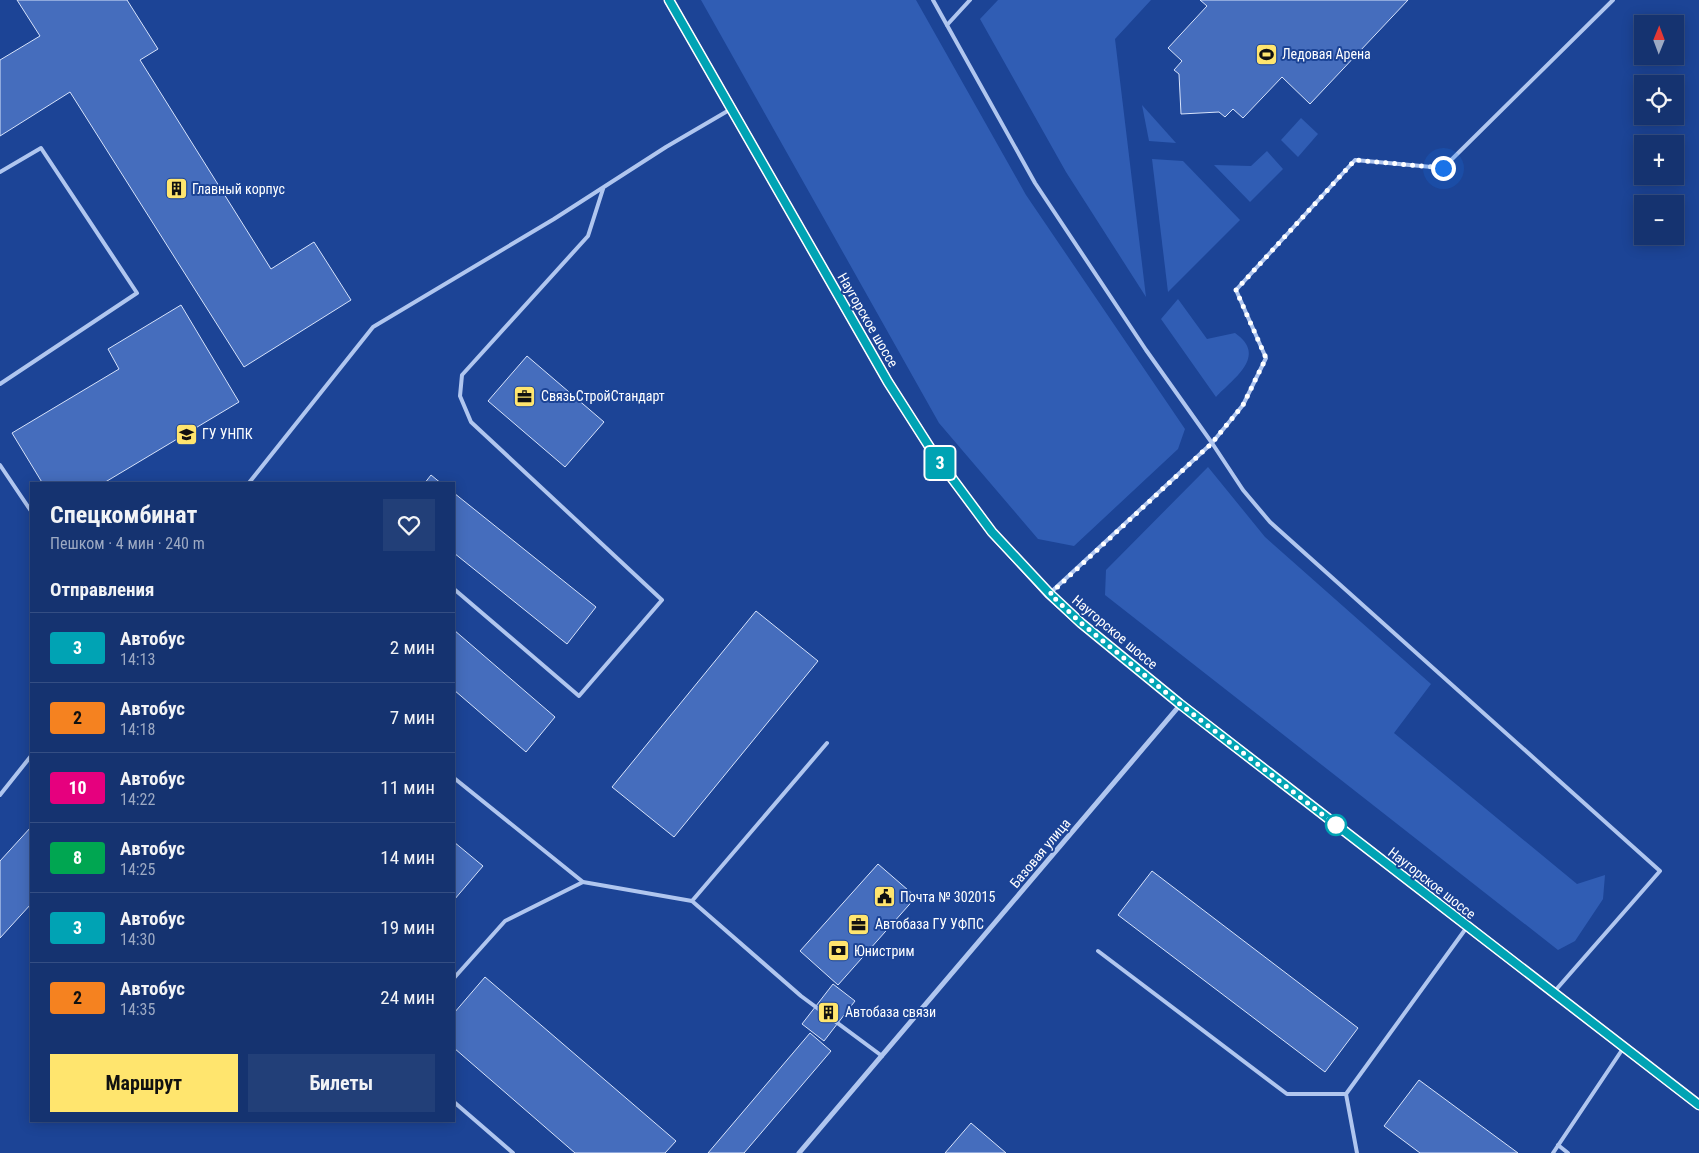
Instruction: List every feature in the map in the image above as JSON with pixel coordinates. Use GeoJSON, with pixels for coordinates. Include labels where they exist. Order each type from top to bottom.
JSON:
{"type":"FeatureCollection","features":[{"type":"Feature","properties":{"kind":"main road","name":"Наугорское шоссе"},"geometry":{"type":"LineString","coordinates":[[669,0],[888,382],[934,454],[992,532],[1050,594],[1081,623],[1180,704],[1467,928],[1554,992],[1699,1104]]}},
{"type":"Feature","properties":{"kind":"street","name":"Базовая улица"},"geometry":{"type":"LineString","coordinates":[[799,1153],[1180,704]]}},
{"type":"Feature","properties":{"kind":"lane"},"geometry":{"type":"LineString","coordinates":[[933,0],[1035,183],[1146,350],[1243,490],[1270,522],[1660,871],[1554,992]]}},
{"type":"Feature","properties":{"kind":"lane"},"geometry":{"type":"LineString","coordinates":[[947,25],[970,0]]}},
{"type":"Feature","properties":{"kind":"lane"},"geometry":{"type":"LineString","coordinates":[[1050,594],[1212,443],[1243,405],[1266,358],[1236,290],[1355,160],[1443,168],[1613,0]]}},
{"type":"Feature","properties":{"kind":"lane"},"geometry":{"type":"LineString","coordinates":[[250,482],[373,327],[603,189],[666,147],[731,109]]}},
{"type":"Feature","properties":{"kind":"lane"},"geometry":{"type":"LineString","coordinates":[[0,172],[41,148],[137,293],[0,384]]}},
{"type":"Feature","properties":{"kind":"lane"},"geometry":{"type":"LineString","coordinates":[[455,590],[579,696],[662,600],[470,422],[460,396],[462,376],[588,236],[603,189]]}},
{"type":"Feature","properties":{"kind":"lane"},"geometry":{"type":"LineString","coordinates":[[0,465],[30,510]]}},
{"type":"Feature","properties":{"kind":"lane"},"geometry":{"type":"LineString","coordinates":[[692,901],[827,743]]}},
{"type":"Feature","properties":{"kind":"lane"},"geometry":{"type":"LineString","coordinates":[[0,795],[30,757]]}},
{"type":"Feature","properties":{"kind":"lane"},"geometry":{"type":"LineString","coordinates":[[455,779],[583,882],[692,901],[801,996],[882,1056]]}},
{"type":"Feature","properties":{"kind":"lane"},"geometry":{"type":"LineString","coordinates":[[455,977],[505,920],[583,882]]}},
{"type":"Feature","properties":{"kind":"lane"},"geometry":{"type":"LineString","coordinates":[[1357,1153],[1346,1094],[1467,928]]}},
{"type":"Feature","properties":{"kind":"lane"},"geometry":{"type":"LineString","coordinates":[[1098,951],[1287,1094],[1346,1094]]}},
{"type":"Feature","properties":{"kind":"lane"},"geometry":{"type":"LineString","coordinates":[[1552,1153],[1624,1046]]}},
{"type":"Feature","properties":{"kind":"lane"},"geometry":{"type":"LineString","coordinates":[[455,1103],[513,1153]]}},
{"type":"Feature","properties":{"kind":"lane"},"geometry":{"type":"LineString","coordinates":[[1558,1146],[1568,1153]]}},
{"type":"Feature","properties":{"kind":"shaded area"},"geometry":{"type":"Polygon","coordinates":[[[701,0],[916,0],[1026,195],[1185,429],[1178,449],[1074,546],[1038,539],[939,423],[701,0]]]}},
{"type":"Feature","properties":{"kind":"shaded area"},"geometry":{"type":"Polygon","coordinates":[[[998,0],[1151,0],[1115,39],[1146,297],[1066,172],[980,19],[998,0]]]}},
{"type":"Feature","properties":{"kind":"shaded area"},"geometry":{"type":"Polygon","coordinates":[[[1142,105],[1176,143],[1149,141],[1142,105]]]}},
{"type":"Feature","properties":{"kind":"shaded area"},"geometry":{"type":"Polygon","coordinates":[[[1301,118],[1318,134],[1298,157],[1281,140],[1301,118]]]}},
{"type":"Feature","properties":{"kind":"shaded area"},"geometry":{"type":"Polygon","coordinates":[[[1267,151],[1283,169],[1250,202],[1214,165],[1251,166],[1267,151]]]}},
{"type":"Feature","properties":{"kind":"shaded area"},"geometry":{"type":"Polygon","coordinates":[[[1152,159],[1183,161],[1240,220],[1168,292],[1152,159]]]}},
{"type":"Feature","properties":{"kind":"shaded area"},"geometry":{"type":"Polygon","coordinates":[[[1178,299],[1207,339],[1235,333],[1244,342],[1248,350],[1245,366],[1216,397],[1161,319],[1178,299]]]}},
{"type":"Feature","properties":{"kind":"shaded area"},"geometry":{"type":"Polygon","coordinates":[[[1208,467],[1265,537],[1431,684],[1394,733],[1577,884],[1605,875],[1603,899],[1575,941],[1558,950],[1105,595],[1106,570],[1208,467]]]}},
{"type":"Feature","properties":{"kind":"building","name":"Главный корпус"},"geometry":{"type":"Polygon","coordinates":[[[17,0],[127,0],[158,49],[140,60],[271,269],[314,242],[351,300],[244,367],[70,92],[0,136],[0,60],[40,36],[17,0]]]}},
{"type":"Feature","properties":{"kind":"building","name":"Ледовая Арена"},"geometry":{"type":"Polygon","coordinates":[[[1200,0],[1408,0],[1310,104],[1282,77],[1243,118],[1233,109],[1225,117],[1219,112],[1181,114],[1179,74],[1174,70],[1182,61],[1168,48],[1207,6],[1200,0]]]}},
{"type":"Feature","properties":{"kind":"building"},"geometry":{"type":"Polygon","coordinates":[[[181,305],[239,402],[105,482],[42,482],[12,433],[119,369],[108,349],[181,305]]]}},
{"type":"Feature","properties":{"kind":"building"},"geometry":{"type":"Polygon","coordinates":[[[527,356],[604,422],[565,467],[488,401],[527,356]]]}},
{"type":"Feature","properties":{"kind":"building"},"geometry":{"type":"Polygon","coordinates":[[[431,475],[440,482],[426,482],[431,475]]]}},
{"type":"Feature","properties":{"kind":"building"},"geometry":{"type":"Polygon","coordinates":[[[455,494],[596,607],[567,644],[455,554],[455,494]]]}},
{"type":"Feature","properties":{"kind":"building"},"geometry":{"type":"Polygon","coordinates":[[[756,611],[818,661],[674,837],[612,787],[756,611]]]}},
{"type":"Feature","properties":{"kind":"building"},"geometry":{"type":"Polygon","coordinates":[[[455,631],[555,717],[526,752],[455,691],[455,631]]]}},
{"type":"Feature","properties":{"kind":"building"},"geometry":{"type":"Polygon","coordinates":[[[30,828],[30,905],[0,938],[0,861],[30,828]]]}},
{"type":"Feature","properties":{"kind":"building"},"geometry":{"type":"Polygon","coordinates":[[[455,843],[483,866],[455,899],[455,843]]]}},
{"type":"Feature","properties":{"kind":"building"},"geometry":{"type":"Polygon","coordinates":[[[878,864],[916,897],[838,985],[800,951],[878,864]]]}},
{"type":"Feature","properties":{"kind":"building"},"geometry":{"type":"Polygon","coordinates":[[[1152,871],[1358,1028],[1325,1072],[1118,915],[1152,871]]]}},
{"type":"Feature","properties":{"kind":"building"},"geometry":{"type":"Polygon","coordinates":[[[485,977],[676,1141],[665,1153],[575,1153],[455,1049],[455,1012],[485,977]]]}},
{"type":"Feature","properties":{"kind":"building","name":"Автобаза связи"},"geometry":{"type":"Polygon","coordinates":[[[833,984],[855,1001],[824,1041],[802,1024],[833,984]]]}},
{"type":"Feature","properties":{"kind":"building"},"geometry":{"type":"Polygon","coordinates":[[[810,1033],[831,1051],[744,1153],[708,1153],[810,1033]]]}},
{"type":"Feature","properties":{"kind":"building"},"geometry":{"type":"Polygon","coordinates":[[[1419,1080],[1518,1153],[1420,1153],[1384,1126],[1419,1080]]]}},
{"type":"Feature","properties":{"kind":"building"},"geometry":{"type":"Polygon","coordinates":[[[971,1123],[1006,1153],[945,1153],[971,1123]]]}},
{"type":"Feature","properties":{"kind":"bus line","name":"3"},"geometry":{"type":"LineString","coordinates":[[669,0],[888,382],[934,454],[992,532],[1050,594],[1081,623],[1180,704],[1467,928],[1568,1003],[1699,1105]]}},
{"type":"Feature","properties":{"kind":"place","name":"Ледовая Арена"},"geometry":{"type":"Point","coordinates":[1266,54]}},
{"type":"Feature","properties":{"kind":"place","name":"Главный корпус"},"geometry":{"type":"Point","coordinates":[176,189]}},
{"type":"Feature","properties":{"kind":"place","name":"СвязьСтройСтандарт"},"geometry":{"type":"Point","coordinates":[525,396]}},
{"type":"Feature","properties":{"kind":"place","name":"ГУ УНПК"},"geometry":{"type":"Point","coordinates":[186,434]}},
{"type":"Feature","properties":{"kind":"place","name":"Почта № 302015"},"geometry":{"type":"Point","coordinates":[884,897]}},
{"type":"Feature","properties":{"kind":"place","name":"Автобаза ГУ УФПС"},"geometry":{"type":"Point","coordinates":[859,924]}},
{"type":"Feature","properties":{"kind":"place","name":"Юнистрим"},"geometry":{"type":"Point","coordinates":[838,951]}},
{"type":"Feature","properties":{"kind":"place","name":"Автобаза связи"},"geometry":{"type":"Point","coordinates":[829,1012]}},
{"type":"Feature","properties":{"kind":"route"},"geometry":{"type":"LineString","coordinates":[[1336,825],[1180,704],[1081,623],[1050,594],[1212,443],[1243,405],[1266,358],[1236,290],[1355,160],[1443,168]]}}]}
